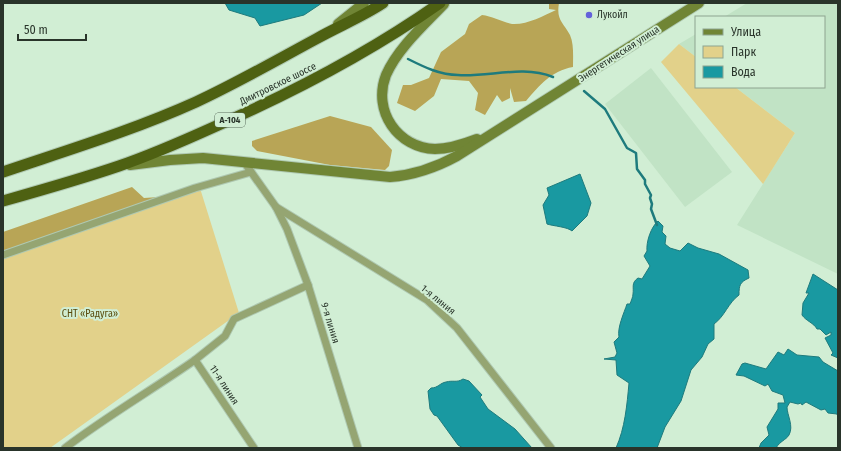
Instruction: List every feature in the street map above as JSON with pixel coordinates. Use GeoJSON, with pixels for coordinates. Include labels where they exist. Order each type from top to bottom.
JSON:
{"type":"FeatureCollection","features":[{"type":"Feature","properties":{"kind":"highway","name":"Дмитровское шоссе"},"geometry":{"type":"LineString","coordinates":[[3,172],[140,125],[195,102],[238,82],[320,36],[367,14],[383,3]]}},
{"type":"Feature","properties":{"kind":"highway","name":"Дмитровское шоссе"},"geometry":{"type":"LineString","coordinates":[[3,201],[119,166],[177,143],[280,98],[342,65],[411,23],[440,3]]}},
{"type":"Feature","properties":{"kind":"main road"},"geometry":{"type":"LineString","coordinates":[[320,36],[364,3]]}},
{"type":"Feature","properties":{"kind":"main road"},"geometry":{"type":"LineString","coordinates":[[444,3],[419,30],[392,64],[383,88],[382,100],[384,112],[390,123],[404,139],[425,148],[449,148],[499,130]]}},
{"type":"Feature","properties":{"kind":"main road","name":"Энергетическая улица"},"geometry":{"type":"LineString","coordinates":[[499,130],[698,3]]}},
{"type":"Feature","properties":{"kind":"main road"},"geometry":{"type":"LineString","coordinates":[[119,166],[203,158],[390,177],[410,175],[440,165],[499,130]]}},
{"type":"Feature","properties":{"kind":"street"},"geometry":{"type":"LineString","coordinates":[[244,162],[276,207]]}},
{"type":"Feature","properties":{"kind":"street"},"geometry":{"type":"LineString","coordinates":[[3,255],[195,188],[251,172]]}},
{"type":"Feature","properties":{"kind":"street","name":"9-я линия"},"geometry":{"type":"LineString","coordinates":[[276,207],[308,285],[358,448]]}},
{"type":"Feature","properties":{"kind":"street","name":"1-я линия"},"geometry":{"type":"LineString","coordinates":[[276,207],[426,300],[456,328],[551,448]]}},
{"type":"Feature","properties":{"kind":"street","name":"11-я линия"},"geometry":{"type":"LineString","coordinates":[[254,448],[195,360],[225,336],[234,319],[308,285]]}},
{"type":"Feature","properties":{"kind":"street"},"geometry":{"type":"LineString","coordinates":[[65,448],[103,419],[157,387],[195,360]]}},
{"type":"Feature","properties":{"kind":"shaded area"},"geometry":{"type":"Polygon","coordinates":[[[549,3],[559,3],[559,17],[570,35],[572,42],[573,67],[552,75],[541,84],[526,101],[514,102],[510,88],[510,98],[502,102],[497,95],[485,115],[475,110],[478,93],[469,81],[441,79],[434,96],[415,111],[397,103],[403,85],[411,85],[429,78],[441,52],[465,34],[469,24],[482,15],[512,24],[518,24],[535,20],[556,10],[549,9],[549,3]]]}},
{"type":"Feature","properties":{"kind":"shaded area"},"geometry":{"type":"Polygon","coordinates":[[[747,3],[838,3],[838,274],[737,225],[795,133],[736,88],[825,88],[825,16],[726,16],[747,3]]]}},
{"type":"Feature","properties":{"kind":"shaded area"},"geometry":{"type":"Polygon","coordinates":[[[695,35],[695,56],[679,44],[695,35]]]}},
{"type":"Feature","properties":{"kind":"shaded area"},"geometry":{"type":"Polygon","coordinates":[[[651,68],[732,172],[685,207],[605,104],[651,68]]]}},
{"type":"Feature","properties":{"kind":"shaded area"},"geometry":{"type":"Polygon","coordinates":[[[330,116],[371,127],[392,150],[389,166],[385,170],[330,165],[257,151],[252,146],[252,141],[330,116]]]}},
{"type":"Feature","properties":{"kind":"shaded area"},"geometry":{"type":"Polygon","coordinates":[[[132,187],[144,198],[159,197],[3,252],[3,232],[132,187]]]}},
{"type":"Feature","properties":{"kind":"green space"},"geometry":{"type":"Polygon","coordinates":[[[679,44],[695,56],[695,88],[736,88],[795,133],[763,184],[661,62],[679,44]]]}},
{"type":"Feature","properties":{"kind":"green space","name":"СНТ «Радуга»"},"geometry":{"type":"Polygon","coordinates":[[[199,185],[239,313],[50,448],[3,448],[3,252],[199,185]]]}},
{"type":"Feature","properties":{"kind":"water"},"geometry":{"type":"Polygon","coordinates":[[[225,3],[322,3],[304,15],[260,26],[255,18],[229,10],[225,3]]]}},
{"type":"Feature","properties":{"kind":"water"},"geometry":{"type":"Polygon","coordinates":[[[580,174],[591,203],[587,216],[572,231],[547,224],[543,205],[549,195],[547,188],[580,174]]]}},
{"type":"Feature","properties":{"kind":"water"},"geometry":{"type":"Polygon","coordinates":[[[658,221],[663,226],[662,232],[666,236],[665,244],[670,248],[680,251],[688,243],[698,248],[719,254],[748,270],[749,278],[742,282],[739,295],[714,324],[714,339],[708,344],[702,357],[691,370],[681,401],[665,427],[657,448],[616,448],[624,424],[629,383],[617,375],[616,360],[604,359],[615,357],[617,353],[614,342],[619,337],[619,329],[627,304],[630,304],[632,299],[634,282],[638,278],[642,279],[650,266],[644,256],[647,251],[647,243],[653,227],[658,221]]]}},
{"type":"Feature","properties":{"kind":"water"},"geometry":{"type":"Polygon","coordinates":[[[813,274],[838,290],[838,358],[831,355],[833,353],[825,338],[831,335],[831,332],[826,335],[802,315],[803,303],[809,293],[806,293],[813,274]]]}},
{"type":"Feature","properties":{"kind":"water"},"geometry":{"type":"Polygon","coordinates":[[[788,349],[797,355],[819,357],[823,362],[838,371],[838,417],[837,414],[828,413],[825,409],[821,410],[806,402],[802,405],[801,403],[798,404],[790,402],[787,407],[791,424],[789,435],[776,448],[759,448],[761,443],[769,435],[767,427],[778,409],[778,403],[785,403],[783,395],[772,391],[768,384],[765,386],[744,376],[736,375],[742,364],[745,363],[766,369],[778,352],[784,355],[788,349]]]}},
{"type":"Feature","properties":{"kind":"water"},"geometry":{"type":"Polygon","coordinates":[[[463,379],[469,381],[482,395],[480,397],[488,409],[515,429],[532,448],[463,448],[458,445],[437,416],[434,415],[430,409],[428,391],[431,388],[448,381],[459,381],[463,379]]]}},
{"type":"Feature","properties":{"kind":"waterway"},"geometry":{"type":"LineString","coordinates":[[408,59],[432,70],[451,75],[530,72],[553,77]]}},
{"type":"Feature","properties":{"kind":"waterway"},"geometry":{"type":"LineString","coordinates":[[584,91],[605,109],[627,148],[636,153],[637,169],[645,180],[645,184],[651,195],[651,209],[657,225]]}},
{"type":"Feature","properties":{"kind":"place","name":"Лукойл"},"geometry":{"type":"Point","coordinates":[589,15]}}]}
